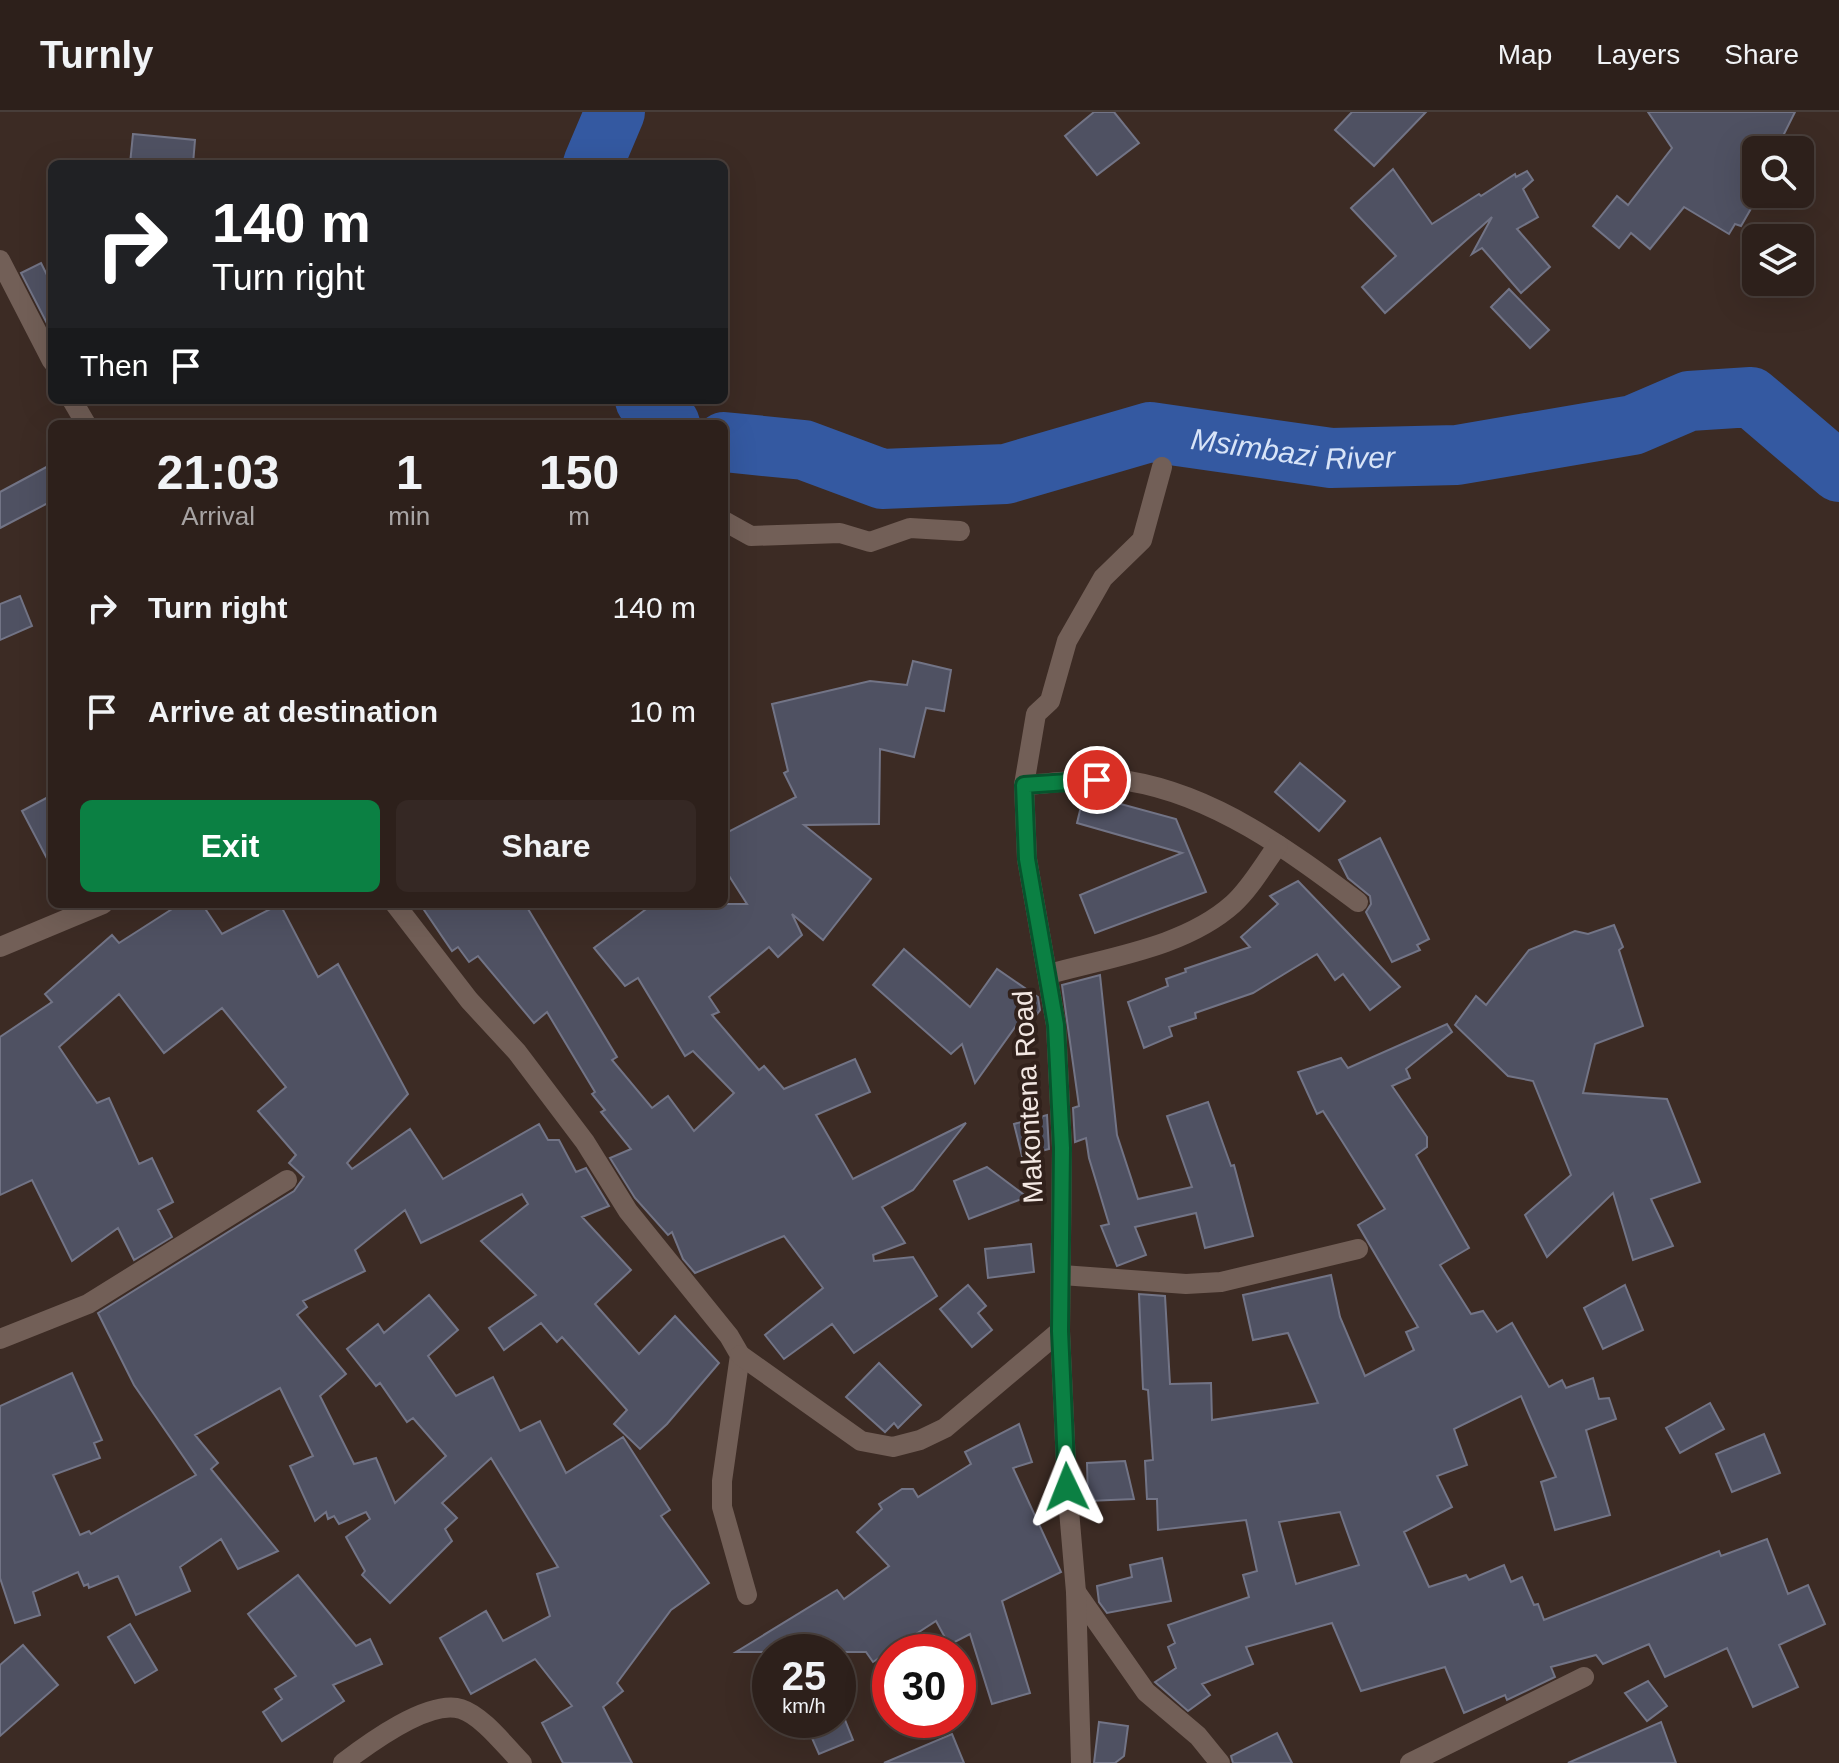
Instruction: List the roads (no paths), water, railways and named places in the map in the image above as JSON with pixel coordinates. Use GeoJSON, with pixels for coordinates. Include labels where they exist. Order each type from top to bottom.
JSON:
{"type":"FeatureCollection","features":[{"type":"Feature","properties":{"kind":"street"},"geometry":{"type":"LineString","coordinates":[[0,260],[48,353]]}},
{"type":"Feature","properties":{"kind":"street","name":"Makontena Road"},"geometry":{"type":"LineString","coordinates":[[1081,1763],[1076,1592],[1067,1487],[1060,1331],[1062,1148],[1056,1025],[1027,859],[1024,785],[1036,714],[1050,701],[1067,641],[1103,578],[1142,540],[1162,467]]}},
{"type":"Feature","properties":{"kind":"street"},"geometry":{"type":"LineString","coordinates":[[728,523],[751,536],[840,533],[870,542],[910,528],[960,531]]}},
{"type":"Feature","properties":{"kind":"street"},"geometry":{"type":"LineString","coordinates":[[1024,785],[1128,781],[1226,813],[1278,845],[1358,902]]}},
{"type":"Feature","properties":{"kind":"street"},"geometry":{"type":"LineString","coordinates":[[1049,974],[1173,938],[1207,924],[1235,903],[1278,845]]}},
{"type":"Feature","properties":{"kind":"street"},"geometry":{"type":"LineString","coordinates":[[0,947],[93,908]]}},
{"type":"Feature","properties":{"kind":"street"},"geometry":{"type":"LineString","coordinates":[[398,908],[469,1000],[517,1052],[585,1142],[628,1211],[729,1336],[740,1355],[861,1441],[893,1447],[920,1440],[945,1428],[1060,1331]]}},
{"type":"Feature","properties":{"kind":"street"},"geometry":{"type":"LineString","coordinates":[[0,1339],[88,1304],[287,1180]]}},
{"type":"Feature","properties":{"kind":"street"},"geometry":{"type":"LineString","coordinates":[[1062,1275],[1186,1284],[1221,1282],[1358,1249]]}},
{"type":"Feature","properties":{"kind":"street"},"geometry":{"type":"LineString","coordinates":[[740,1355],[722,1481],[722,1507],[747,1595]]}},
{"type":"Feature","properties":{"kind":"street"},"geometry":{"type":"LineString","coordinates":[[1076,1592],[1146,1692],[1198,1736],[1220,1763]]}},
{"type":"Feature","properties":{"kind":"street"},"geometry":{"type":"LineString","coordinates":[[1410,1763],[1584,1677]]}},
{"type":"Feature","properties":{"kind":"street"},"geometry":{"type":"LineString","coordinates":[[343,1763],[369,1743],[434,1709],[449,1707],[473,1716],[522,1763]]}},
{"type":"Feature","properties":{"kind":"waterway","name":"Msimbazi River"},"geometry":{"type":"LineString","coordinates":[[595,160],[615,112]]}},
{"type":"Feature","properties":{"kind":"waterway","name":"Msimbazi River"},"geometry":{"type":"LineString","coordinates":[[728,442],[804,450],[882,479],[1006,474],[1150,432],[1331,458],[1457,455],[1633,425],[1689,401],[1751,397],[1839,472]]}},
{"type":"Feature","properties":{"kind":"waterway","name":"Msimbazi River"},"geometry":{"type":"LineString","coordinates":[[649,404],[666,420]]}}]}
